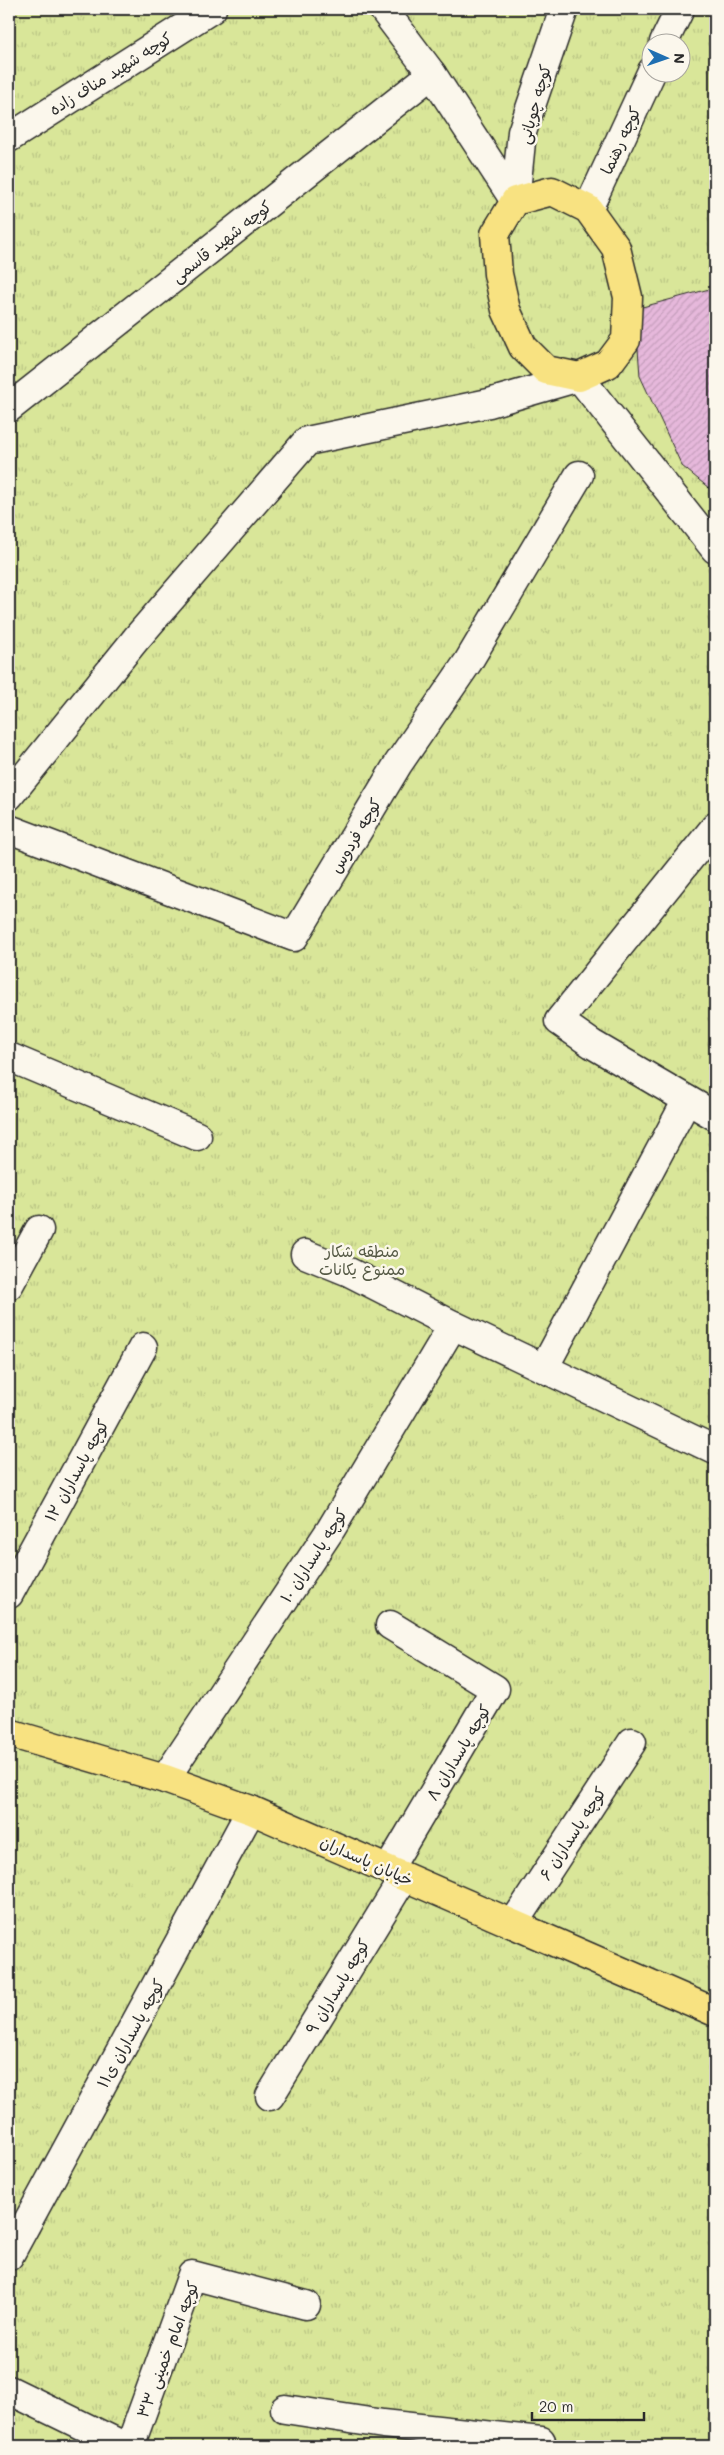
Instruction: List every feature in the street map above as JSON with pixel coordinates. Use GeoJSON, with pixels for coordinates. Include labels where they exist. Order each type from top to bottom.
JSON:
{"type":"FeatureCollection","features":[{"type":"Feature","properties":{"kind":"main road"},"geometry":{"type":"LineString","coordinates":[[552,191],[588,209],[616,248],[628,297],[626,340],[608,364],[579,376],[546,370],[523,347],[506,310],[498,274],[495,234],[515,201],[552,191]]}},
{"type":"Feature","properties":{"kind":"main road","name":"خیابان پاسداران"},"geometry":{"type":"LineString","coordinates":[[9,1733],[165,1779],[252,1810],[715,2012]]}},
{"type":"Feature","properties":{"kind":"street","name":"کوچه شهید مناف زاده"},"geometry":{"type":"LineString","coordinates":[[9,138],[212,9]]}},
{"type":"Feature","properties":{"kind":"street"},"geometry":{"type":"LineString","coordinates":[[383,9],[432,74],[515,201]]}},
{"type":"Feature","properties":{"kind":"street","name":"کوچه چوپانی"},"geometry":{"type":"LineString","coordinates":[[515,201],[522,132],[564,9]]}},
{"type":"Feature","properties":{"kind":"street"},"geometry":{"type":"LineString","coordinates":[[669,32],[680,9]]}},
{"type":"Feature","properties":{"kind":"street","name":"کوچه شهید قاسمی"},"geometry":{"type":"LineString","coordinates":[[9,408],[432,74]]}},
{"type":"Feature","properties":{"kind":"street","name":"کوچه رهنما"},"geometry":{"type":"LineString","coordinates":[[588,209],[647,82]]}},
{"type":"Feature","properties":{"kind":"street"},"geometry":{"type":"LineString","coordinates":[[9,796],[136,639],[307,440],[489,403],[579,376],[715,549]]}},
{"type":"Feature","properties":{"kind":"street","name":"کوچه فردوس"},"geometry":{"type":"LineString","coordinates":[[9,829],[294,937],[398,764],[468,662],[579,475]]}},
{"type":"Feature","properties":{"kind":"street"},"geometry":{"type":"LineString","coordinates":[[715,827],[559,1021],[592,1044],[715,1116]]}},
{"type":"Feature","properties":{"kind":"street"},"geometry":{"type":"LineString","coordinates":[[9,1058],[197,1136]]}},
{"type":"Feature","properties":{"kind":"street"},"geometry":{"type":"LineString","coordinates":[[544,1368],[687,1100]]}},
{"type":"Feature","properties":{"kind":"street"},"geometry":{"type":"LineString","coordinates":[[9,1285],[40,1230]]}},
{"type":"Feature","properties":{"kind":"street"},"geometry":{"type":"LineString","coordinates":[[304,1254],[349,1272],[453,1325],[715,1450]]}},
{"type":"Feature","properties":{"kind":"street","name":"کوچه پاسداران ۱۰"},"geometry":{"type":"LineString","coordinates":[[165,1779],[331,1529],[453,1325]]}},
{"type":"Feature","properties":{"kind":"street","name":"کوچه پاسداران ۱۲"},"geometry":{"type":"LineString","coordinates":[[9,1594],[143,1346]]}},
{"type":"Feature","properties":{"kind":"street","name":"کوچه پاسداران ۸"},"geometry":{"type":"LineString","coordinates":[[390,1625],[495,1690],[396,1873]]}},
{"type":"Feature","properties":{"kind":"street","name":"کوچه پاسداران ۶"},"geometry":{"type":"LineString","coordinates":[[513,1924],[632,1742]]}},
{"type":"Feature","properties":{"kind":"street","name":"کوچه پاسداران ی۱۱"},"geometry":{"type":"LineString","coordinates":[[9,2256],[252,1810]]}},
{"type":"Feature","properties":{"kind":"street","name":"کوچه پاسداران ۹"},"geometry":{"type":"LineString","coordinates":[[270,2096],[396,1873]]}},
{"type":"Feature","properties":{"kind":"street","name":"کوچه امام خمینی ۳۳"},"geometry":{"type":"LineString","coordinates":[[130,2446],[192,2274],[306,2305]]}},
{"type":"Feature","properties":{"kind":"street"},"geometry":{"type":"LineString","coordinates":[[9,2390],[124,2446]]}},
{"type":"Feature","properties":{"kind":"street"},"geometry":{"type":"LineString","coordinates":[[285,2409],[383,2424],[541,2443]]}},
{"type":"Feature","properties":{"kind":"green space","name":"منطقه شکار ممنوع یکانات"},"geometry":{"type":"Polygon","coordinates":[[[9,9],[715,9],[715,2446],[9,2446],[9,9]]]}},
{"type":"Feature","properties":{"kind":"building"},"geometry":{"type":"Polygon","coordinates":[[[713,288],[715,291],[715,493],[682,466],[640,376],[635,309],[713,288]]]}}]}
